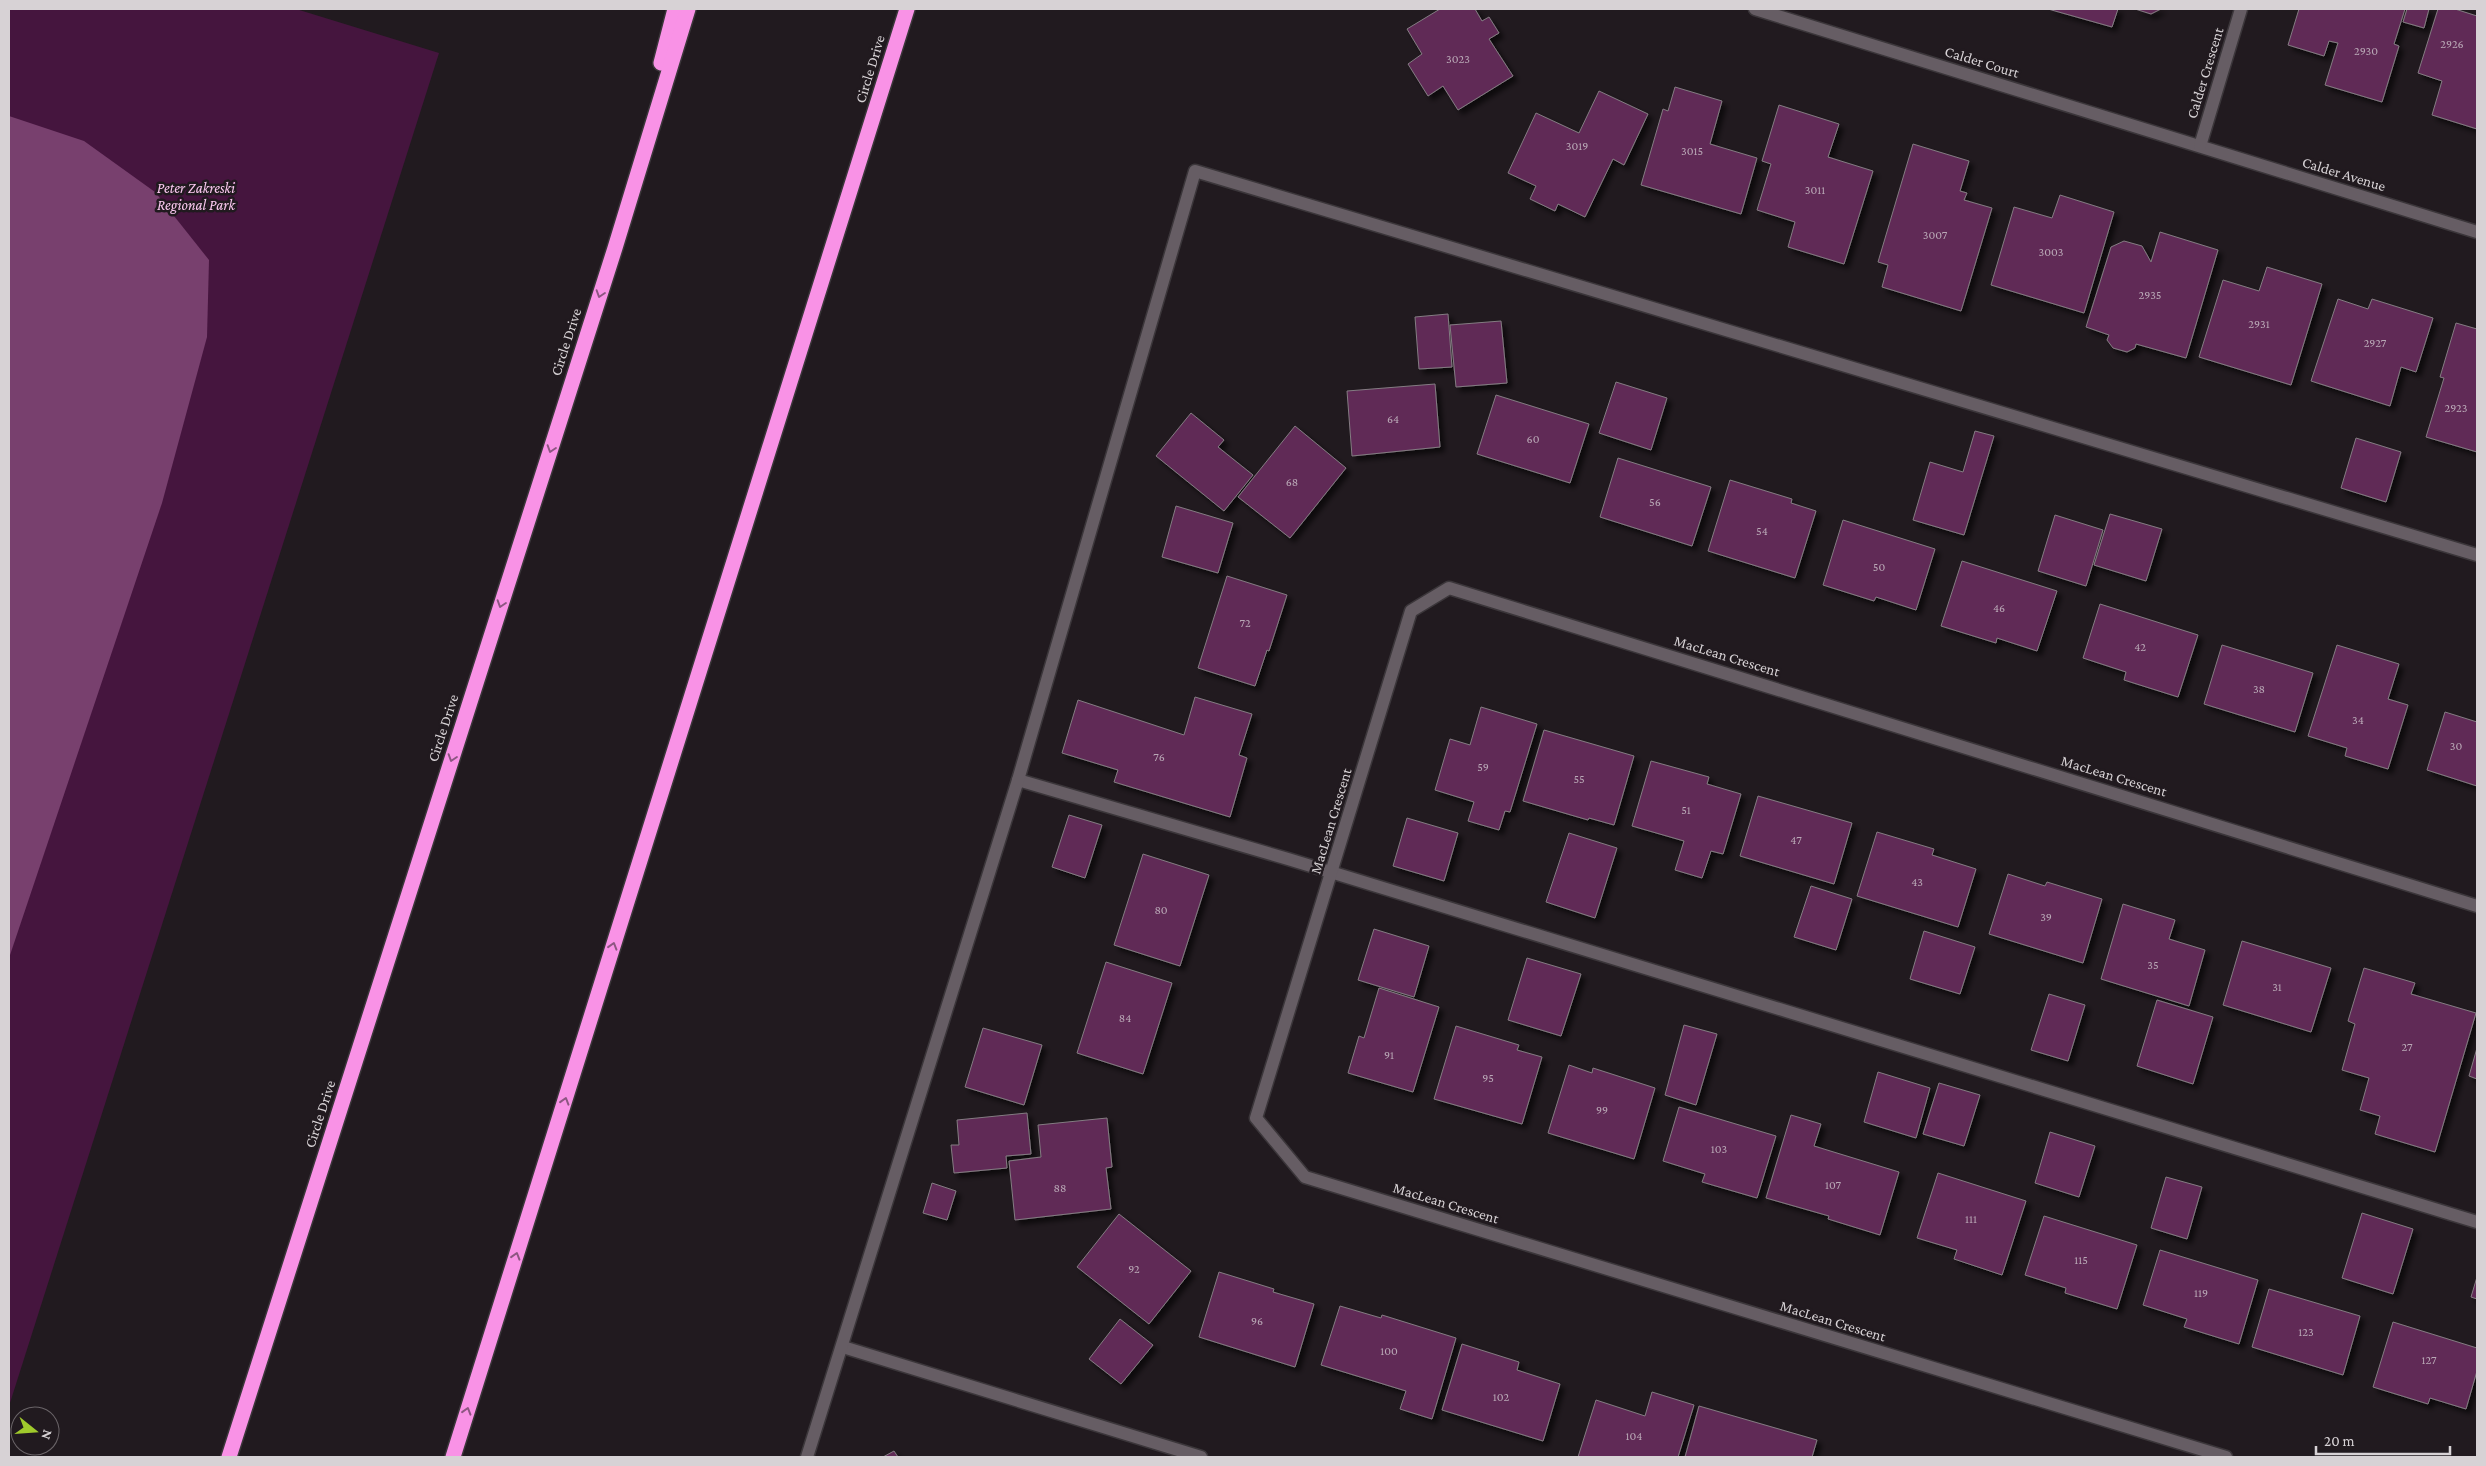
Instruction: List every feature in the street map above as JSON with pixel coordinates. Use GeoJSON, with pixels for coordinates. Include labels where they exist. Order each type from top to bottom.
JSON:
{"type":"FeatureCollection","features":[{"type":"Feature","properties":{"kind":"highway"},"geometry":{"type":"LineString","coordinates":[[615,248],[675,9]]}},
{"type":"Feature","properties":{"kind":"highway","name":"Circle Drive"},"geometry":{"type":"LineString","coordinates":[[229,1457],[615,248],[688,9]]}},
{"type":"Feature","properties":{"kind":"highway","name":"Circle Drive"},"geometry":{"type":"LineString","coordinates":[[453,1457],[907,9]]}},
{"type":"Feature","properties":{"kind":"street","name":"Calder Court"},"geometry":{"type":"LineString","coordinates":[[1755,9],[2200,146]]}},
{"type":"Feature","properties":{"kind":"street","name":"Calder Crescent"},"geometry":{"type":"LineString","coordinates":[[2200,146],[2241,9]]}},
{"type":"Feature","properties":{"kind":"street","name":"Calder Avenue"},"geometry":{"type":"LineString","coordinates":[[2200,146],[2477,232]]}},
{"type":"Feature","properties":{"kind":"street"},"geometry":{"type":"LineString","coordinates":[[807,1457],[843,1347],[1018,780],[1195,171],[2477,555]]}},
{"type":"Feature","properties":{"kind":"street","name":"MacLean Crescent"},"geometry":{"type":"LineString","coordinates":[[2226,1457],[1305,1177],[1256,1118],[1411,611],[1449,588],[2477,906]]}},
{"type":"Feature","properties":{"kind":"street"},"geometry":{"type":"LineString","coordinates":[[1018,780],[1332,873],[2477,1222]]}},
{"type":"Feature","properties":{"kind":"street"},"geometry":{"type":"LineString","coordinates":[[843,1347],[1201,1457]]}},
{"type":"Feature","properties":{"kind":"green space","name":"Peter Zakreski Regional Park"},"geometry":{"type":"Polygon","coordinates":[[[9,9],[296,9],[439,53],[9,1406],[9,9]]]}},
{"type":"Feature","properties":{"kind":"shaded area"},"geometry":{"type":"Polygon","coordinates":[[[9,116],[84,141],[155,192],[209,260],[207,337],[162,503],[9,958],[9,116]]]}},
{"type":"Feature","properties":{"kind":"building"},"geometry":{"type":"Polygon","coordinates":[[[1440,9],[1475,9],[1482,21],[1489,17],[1499,33],[1489,39],[1513,76],[1458,110],[1443,86],[1428,96],[1408,64],[1422,54],[1407,29],[1440,9]]]}},
{"type":"Feature","properties":{"kind":"building"},"geometry":{"type":"Polygon","coordinates":[[[2048,9],[2118,9],[2112,27],[2048,9]]]}},
{"type":"Feature","properties":{"kind":"building"},"geometry":{"type":"Polygon","coordinates":[[[2135,9],[2161,9],[2151,14],[2135,9]]]}},
{"type":"Feature","properties":{"kind":"building"},"geometry":{"type":"Polygon","coordinates":[[[2299,9],[2405,9],[2394,44],[2399,46],[2382,102],[2325,85],[2338,43],[2329,41],[2324,56],[2288,45],[2299,9]]]}},
{"type":"Feature","properties":{"kind":"building"},"geometry":{"type":"Polygon","coordinates":[[[2407,9],[2429,9],[2424,28],[2403,22],[2407,9]]]}},
{"type":"Feature","properties":{"kind":"building"},"geometry":{"type":"Polygon","coordinates":[[[2438,9],[2455,9],[2477,16],[2477,129],[2432,115],[2442,81],[2418,73],[2438,9]]]}},
{"type":"Feature","properties":{"kind":"building"},"geometry":{"type":"Polygon","coordinates":[[[1675,87],[1722,101],[1710,144],[1757,158],[1741,214],[1641,185],[1663,109],[1668,111],[1675,87]]]}},
{"type":"Feature","properties":{"kind":"building"},"geometry":{"type":"Polygon","coordinates":[[[1599,91],[1648,114],[1624,165],[1613,159],[1585,217],[1558,204],[1555,211],[1530,199],[1536,186],[1508,173],[1536,113],[1579,133],[1599,91]]]}},
{"type":"Feature","properties":{"kind":"building"},"geometry":{"type":"Polygon","coordinates":[[[1779,105],[1839,124],[1828,157],[1873,171],[1844,264],[1788,247],[1795,222],[1757,210],[1771,164],[1762,161],[1779,105]]]}},
{"type":"Feature","properties":{"kind":"building"},"geometry":{"type":"Polygon","coordinates":[[[1913,144],[1969,161],[1960,191],[1967,193],[1964,200],[1992,208],[1961,311],[1882,287],[1888,265],[1878,262],[1913,144]]]}},
{"type":"Feature","properties":{"kind":"building"},"geometry":{"type":"Polygon","coordinates":[[[2060,195],[2114,212],[2084,313],[1991,285],[2014,207],[2052,218],[2060,195]]]}},
{"type":"Feature","properties":{"kind":"building"},"geometry":{"type":"Polygon","coordinates":[[[2160,232],[2218,250],[2186,358],[2136,344],[2135,348],[2127,352],[2113,348],[2107,340],[2109,335],[2086,327],[2111,247],[2124,241],[2142,246],[2151,262],[2160,232]]]}},
{"type":"Feature","properties":{"kind":"building"},"geometry":{"type":"Polygon","coordinates":[[[2267,267],[2322,284],[2291,385],[2199,357],[2223,280],[2259,291],[2267,267]]]}},
{"type":"Feature","properties":{"kind":"building"},"geometry":{"type":"Polygon","coordinates":[[[2338,299],[2368,309],[2372,299],[2433,318],[2416,372],[2401,367],[2390,406],[2311,381],[2338,299]]]}},
{"type":"Feature","properties":{"kind":"building"},"geometry":{"type":"Polygon","coordinates":[[[1448,314],[1452,367],[1419,369],[1415,317],[1448,314]]]}},
{"type":"Feature","properties":{"kind":"building"},"geometry":{"type":"Polygon","coordinates":[[[1501,321],[1507,383],[1456,387],[1450,325],[1501,321]]]}},
{"type":"Feature","properties":{"kind":"building"},"geometry":{"type":"Polygon","coordinates":[[[2456,323],[2477,329],[2477,452],[2426,437],[2444,378],[2440,377],[2456,323]]]}},
{"type":"Feature","properties":{"kind":"building"},"geometry":{"type":"Polygon","coordinates":[[[1616,382],[1667,398],[1651,450],[1599,433],[1616,382]]]}},
{"type":"Feature","properties":{"kind":"building"},"geometry":{"type":"Polygon","coordinates":[[[1435,384],[1440,447],[1352,456],[1347,391],[1435,384]]]}},
{"type":"Feature","properties":{"kind":"building"},"geometry":{"type":"Polygon","coordinates":[[[1496,395],[1589,424],[1570,483],[1477,454],[1496,395]]]}},
{"type":"Feature","properties":{"kind":"building"},"geometry":{"type":"Polygon","coordinates":[[[1191,413],[1224,440],[1218,447],[1253,475],[1224,511],[1156,456],[1191,413]]]}},
{"type":"Feature","properties":{"kind":"building"},"geometry":{"type":"Polygon","coordinates":[[[1295,426],[1346,468],[1290,538],[1238,497],[1295,426]]]}},
{"type":"Feature","properties":{"kind":"building"},"geometry":{"type":"Polygon","coordinates":[[[1975,431],[1994,436],[1964,535],[1913,520],[1930,462],[1963,472],[1975,431]]]}},
{"type":"Feature","properties":{"kind":"building"},"geometry":{"type":"Polygon","coordinates":[[[2356,438],[2401,452],[2386,502],[2341,488],[2356,438]]]}},
{"type":"Feature","properties":{"kind":"building"},"geometry":{"type":"Polygon","coordinates":[[[1618,458],[1711,487],[1692,546],[1600,517],[1618,458]]]}},
{"type":"Feature","properties":{"kind":"building"},"geometry":{"type":"Polygon","coordinates":[[[1730,480],[1792,499],[1791,503],[1816,511],[1795,578],[1708,551],[1730,480]]]}},
{"type":"Feature","properties":{"kind":"building"},"geometry":{"type":"Polygon","coordinates":[[[1176,506],[1233,523],[1218,573],[1162,557],[1176,506]]]}},
{"type":"Feature","properties":{"kind":"building"},"geometry":{"type":"Polygon","coordinates":[[[2110,514],[2162,529],[2146,581],[2094,565],[2110,514]]]}},
{"type":"Feature","properties":{"kind":"building"},"geometry":{"type":"Polygon","coordinates":[[[2055,515],[2103,530],[2086,586],[2038,571],[2055,515]]]}},
{"type":"Feature","properties":{"kind":"building"},"geometry":{"type":"Polygon","coordinates":[[[1843,520],[1935,549],[1916,610],[1876,597],[1874,601],[1823,585],[1843,520]]]}},
{"type":"Feature","properties":{"kind":"building"},"geometry":{"type":"Polygon","coordinates":[[[1962,561],[2057,591],[2037,651],[1997,638],[1996,643],[1941,626],[1962,561]]]}},
{"type":"Feature","properties":{"kind":"building"},"geometry":{"type":"Polygon","coordinates":[[[1227,576],[1287,595],[1269,651],[1267,650],[1255,686],[1198,668],[1227,576]]]}},
{"type":"Feature","properties":{"kind":"building"},"geometry":{"type":"Polygon","coordinates":[[[2100,604],[2198,635],[2178,697],[2124,680],[2126,672],[2083,658],[2100,604]]]}},
{"type":"Feature","properties":{"kind":"building"},"geometry":{"type":"Polygon","coordinates":[[[2222,645],[2313,673],[2295,732],[2204,704],[2222,645]]]}},
{"type":"Feature","properties":{"kind":"building"},"geometry":{"type":"Polygon","coordinates":[[[2337,645],[2399,664],[2388,699],[2408,705],[2388,769],[2345,756],[2347,748],[2308,736],[2337,645]]]}},
{"type":"Feature","properties":{"kind":"building"},"geometry":{"type":"Polygon","coordinates":[[[1195,697],[1252,714],[1239,755],[1247,758],[1230,817],[1114,782],[1118,770],[1062,753],[1078,700],[1184,735],[1195,697]]]}},
{"type":"Feature","properties":{"kind":"building"},"geometry":{"type":"Polygon","coordinates":[[[1481,707],[1537,724],[1510,812],[1505,811],[1499,830],[1468,821],[1474,802],[1435,790],[1450,739],[1470,745],[1481,707]]]}},
{"type":"Feature","properties":{"kind":"building"},"geometry":{"type":"Polygon","coordinates":[[[2445,712],[2477,722],[2477,786],[2427,770],[2445,712]]]}},
{"type":"Feature","properties":{"kind":"building"},"geometry":{"type":"Polygon","coordinates":[[[1544,730],[1634,756],[1614,825],[1589,818],[1588,820],[1523,801],[1544,730]]]}},
{"type":"Feature","properties":{"kind":"building"},"geometry":{"type":"Polygon","coordinates":[[[1651,761],[1709,777],[1707,784],[1741,794],[1723,854],[1711,851],[1702,878],[1675,870],[1684,841],[1632,826],[1651,761]]]}},
{"type":"Feature","properties":{"kind":"building"},"geometry":{"type":"Polygon","coordinates":[[[1758,796],[1852,823],[1834,884],[1740,856],[1758,796]]]}},
{"type":"Feature","properties":{"kind":"building"},"geometry":{"type":"Polygon","coordinates":[[[1069,815],[1102,825],[1085,878],[1052,867],[1069,815]]]}},
{"type":"Feature","properties":{"kind":"building"},"geometry":{"type":"Polygon","coordinates":[[[1407,818],[1458,833],[1444,881],[1393,866],[1407,818]]]}},
{"type":"Feature","properties":{"kind":"building"},"geometry":{"type":"Polygon","coordinates":[[[1877,832],[1934,849],[1932,855],[1976,869],[1958,927],[1857,896],[1877,832]]]}},
{"type":"Feature","properties":{"kind":"building"},"geometry":{"type":"Polygon","coordinates":[[[1569,833],[1617,848],[1595,918],[1546,902],[1569,833]]]}},
{"type":"Feature","properties":{"kind":"building"},"geometry":{"type":"Polygon","coordinates":[[[1143,854],[1209,875],[1180,966],[1114,945],[1143,854]]]}},
{"type":"Feature","properties":{"kind":"building"},"geometry":{"type":"Polygon","coordinates":[[[2008,874],[2045,886],[2047,882],[2102,899],[2083,963],[1989,934],[2008,874]]]}},
{"type":"Feature","properties":{"kind":"building"},"geometry":{"type":"Polygon","coordinates":[[[1811,886],[1852,899],[1836,950],[1794,937],[1811,886]]]}},
{"type":"Feature","properties":{"kind":"building"},"geometry":{"type":"Polygon","coordinates":[[[2123,904],[2175,920],[2169,939],[2205,950],[2189,1006],[2101,979],[2123,904]]]}},
{"type":"Feature","properties":{"kind":"building"},"geometry":{"type":"Polygon","coordinates":[[[1374,929],[1429,946],[1414,997],[1358,980],[1374,929]]]}},
{"type":"Feature","properties":{"kind":"building"},"geometry":{"type":"Polygon","coordinates":[[[1924,931],[1975,947],[1960,994],[1910,979],[1924,931]]]}},
{"type":"Feature","properties":{"kind":"building"},"geometry":{"type":"Polygon","coordinates":[[[2242,941],[2331,968],[2311,1032],[2223,1005],[2242,941]]]}},
{"type":"Feature","properties":{"kind":"building"},"geometry":{"type":"Polygon","coordinates":[[[1527,958],[1581,974],[1561,1036],[1508,1020],[1527,958]]]}},
{"type":"Feature","properties":{"kind":"building"},"geometry":{"type":"Polygon","coordinates":[[[1106,962],[1172,983],[1143,1074],[1077,1053],[1106,962]]]}},
{"type":"Feature","properties":{"kind":"building"},"geometry":{"type":"Polygon","coordinates":[[[2364,968],[2415,983],[2411,994],[2476,1013],[2435,1152],[2375,1134],[2380,1116],[2360,1110],[2369,1078],[2342,1070],[2355,1024],[2348,1021],[2364,968]]]}},
{"type":"Feature","properties":{"kind":"building"},"geometry":{"type":"Polygon","coordinates":[[[1379,988],[1439,1007],[1413,1092],[1348,1073],[1359,1036],[1364,1038],[1379,988]]]}},
{"type":"Feature","properties":{"kind":"building"},"geometry":{"type":"Polygon","coordinates":[[[2049,994],[2085,1005],[2068,1061],[2031,1050],[2049,994]]]}},
{"type":"Feature","properties":{"kind":"building"},"geometry":{"type":"Polygon","coordinates":[[[2157,1000],[2213,1017],[2193,1084],[2137,1066],[2157,1000]]]}},
{"type":"Feature","properties":{"kind":"building"},"geometry":{"type":"Polygon","coordinates":[[[1684,1025],[1717,1034],[1696,1105],[1665,1095],[1684,1025]]]}},
{"type":"Feature","properties":{"kind":"building"},"geometry":{"type":"Polygon","coordinates":[[[1456,1026],[1519,1045],[1517,1050],[1542,1057],[1522,1124],[1434,1099],[1456,1026]]]}},
{"type":"Feature","properties":{"kind":"building"},"geometry":{"type":"Polygon","coordinates":[[[983,1028],[1042,1045],[1024,1105],[965,1087],[983,1028]]]}},
{"type":"Feature","properties":{"kind":"building"},"geometry":{"type":"Polygon","coordinates":[[[2477,1048],[2477,1079],[2469,1076],[2477,1048]]]}},
{"type":"Feature","properties":{"kind":"building"},"geometry":{"type":"Polygon","coordinates":[[[1569,1065],[1592,1073],[1593,1068],[1655,1088],[1634,1159],[1548,1133],[1569,1065]]]}},
{"type":"Feature","properties":{"kind":"building"},"geometry":{"type":"Polygon","coordinates":[[[1878,1072],[1930,1088],[1916,1138],[1864,1122],[1878,1072]]]}},
{"type":"Feature","properties":{"kind":"building"},"geometry":{"type":"Polygon","coordinates":[[[1939,1083],[1980,1095],[1964,1146],[1923,1134],[1939,1083]]]}},
{"type":"Feature","properties":{"kind":"building"},"geometry":{"type":"Polygon","coordinates":[[[1679,1107],[1776,1136],[1757,1198],[1702,1182],[1705,1174],[1663,1161],[1679,1107]]]}},
{"type":"Feature","properties":{"kind":"building"},"geometry":{"type":"Polygon","coordinates":[[[1027,1113],[1031,1154],[1006,1156],[1007,1168],[954,1173],[951,1145],[959,1145],[957,1120],[1027,1113]]]}},
{"type":"Feature","properties":{"kind":"building"},"geometry":{"type":"Polygon","coordinates":[[[1791,1115],[1821,1124],[1814,1146],[1899,1172],[1880,1235],[1828,1219],[1829,1216],[1766,1198],[1791,1115]]]}},
{"type":"Feature","properties":{"kind":"building"},"geometry":{"type":"Polygon","coordinates":[[[1107,1118],[1112,1167],[1106,1168],[1111,1209],[1015,1220],[1009,1161],[1041,1157],[1038,1125],[1107,1118]]]}},
{"type":"Feature","properties":{"kind":"building"},"geometry":{"type":"Polygon","coordinates":[[[2050,1132],[2095,1146],[2079,1197],[2035,1183],[2050,1132]]]}},
{"type":"Feature","properties":{"kind":"building"},"geometry":{"type":"Polygon","coordinates":[[[1938,1173],[2026,1201],[2002,1275],[1954,1259],[1957,1250],[1917,1238],[1938,1173]]]}},
{"type":"Feature","properties":{"kind":"building"},"geometry":{"type":"Polygon","coordinates":[[[2166,1177],[2202,1187],[2187,1239],[2151,1228],[2166,1177]]]}},
{"type":"Feature","properties":{"kind":"building"},"geometry":{"type":"Polygon","coordinates":[[[932,1183],[956,1191],[947,1220],[923,1213],[932,1183]]]}},
{"type":"Feature","properties":{"kind":"building"},"geometry":{"type":"Polygon","coordinates":[[[2362,1213],[2413,1229],[2393,1294],[2342,1278],[2362,1213]]]}},
{"type":"Feature","properties":{"kind":"building"},"geometry":{"type":"Polygon","coordinates":[[[1119,1214],[1191,1271],[1149,1324],[1077,1267],[1119,1214]]]}},
{"type":"Feature","properties":{"kind":"building"},"geometry":{"type":"Polygon","coordinates":[[[2044,1216],[2137,1245],[2117,1309],[2065,1293],[2066,1288],[2025,1275],[2044,1216]]]}},
{"type":"Feature","properties":{"kind":"building"},"geometry":{"type":"Polygon","coordinates":[[[2160,1250],[2258,1280],[2239,1344],[2184,1327],[2187,1319],[2143,1305],[2160,1250]]]}},
{"type":"Feature","properties":{"kind":"building"},"geometry":{"type":"Polygon","coordinates":[[[1219,1272],[1274,1289],[1273,1292],[1314,1304],[1295,1367],[1199,1337],[1219,1272]]]}},
{"type":"Feature","properties":{"kind":"building"},"geometry":{"type":"Polygon","coordinates":[[[2477,1277],[2477,1299],[2471,1297],[2477,1277]]]}},
{"type":"Feature","properties":{"kind":"building"},"geometry":{"type":"Polygon","coordinates":[[[2269,1289],[2360,1316],[2343,1375],[2252,1347],[2269,1289]]]}},
{"type":"Feature","properties":{"kind":"building"},"geometry":{"type":"Polygon","coordinates":[[[1340,1306],[1381,1318],[1382,1315],[1456,1338],[1432,1419],[1400,1409],[1406,1391],[1321,1365],[1340,1306]]]}},
{"type":"Feature","properties":{"kind":"building"},"geometry":{"type":"Polygon","coordinates":[[[1120,1319],[1153,1345],[1121,1384],[1089,1359],[1120,1319]]]}},
{"type":"Feature","properties":{"kind":"building"},"geometry":{"type":"Polygon","coordinates":[[[2393,1322],[2477,1348],[2477,1371],[2466,1409],[2430,1398],[2428,1404],[2373,1387],[2393,1322]]]}},
{"type":"Feature","properties":{"kind":"building"},"geometry":{"type":"Polygon","coordinates":[[[1462,1344],[1519,1362],[1517,1370],[1560,1384],[1543,1441],[1442,1410],[1462,1344]]]}},
{"type":"Feature","properties":{"kind":"building"},"geometry":{"type":"Polygon","coordinates":[[[1652,1392],[1694,1405],[1678,1457],[1578,1457],[1596,1400],[1645,1416],[1652,1392]]]}},
{"type":"Feature","properties":{"kind":"building"},"geometry":{"type":"Polygon","coordinates":[[[1699,1406],[1817,1440],[1812,1457],[1685,1457],[1699,1406]]]}},
{"type":"Feature","properties":{"kind":"building"},"geometry":{"type":"Polygon","coordinates":[[[894,1451],[898,1457],[883,1457],[894,1451]]]}}]}
